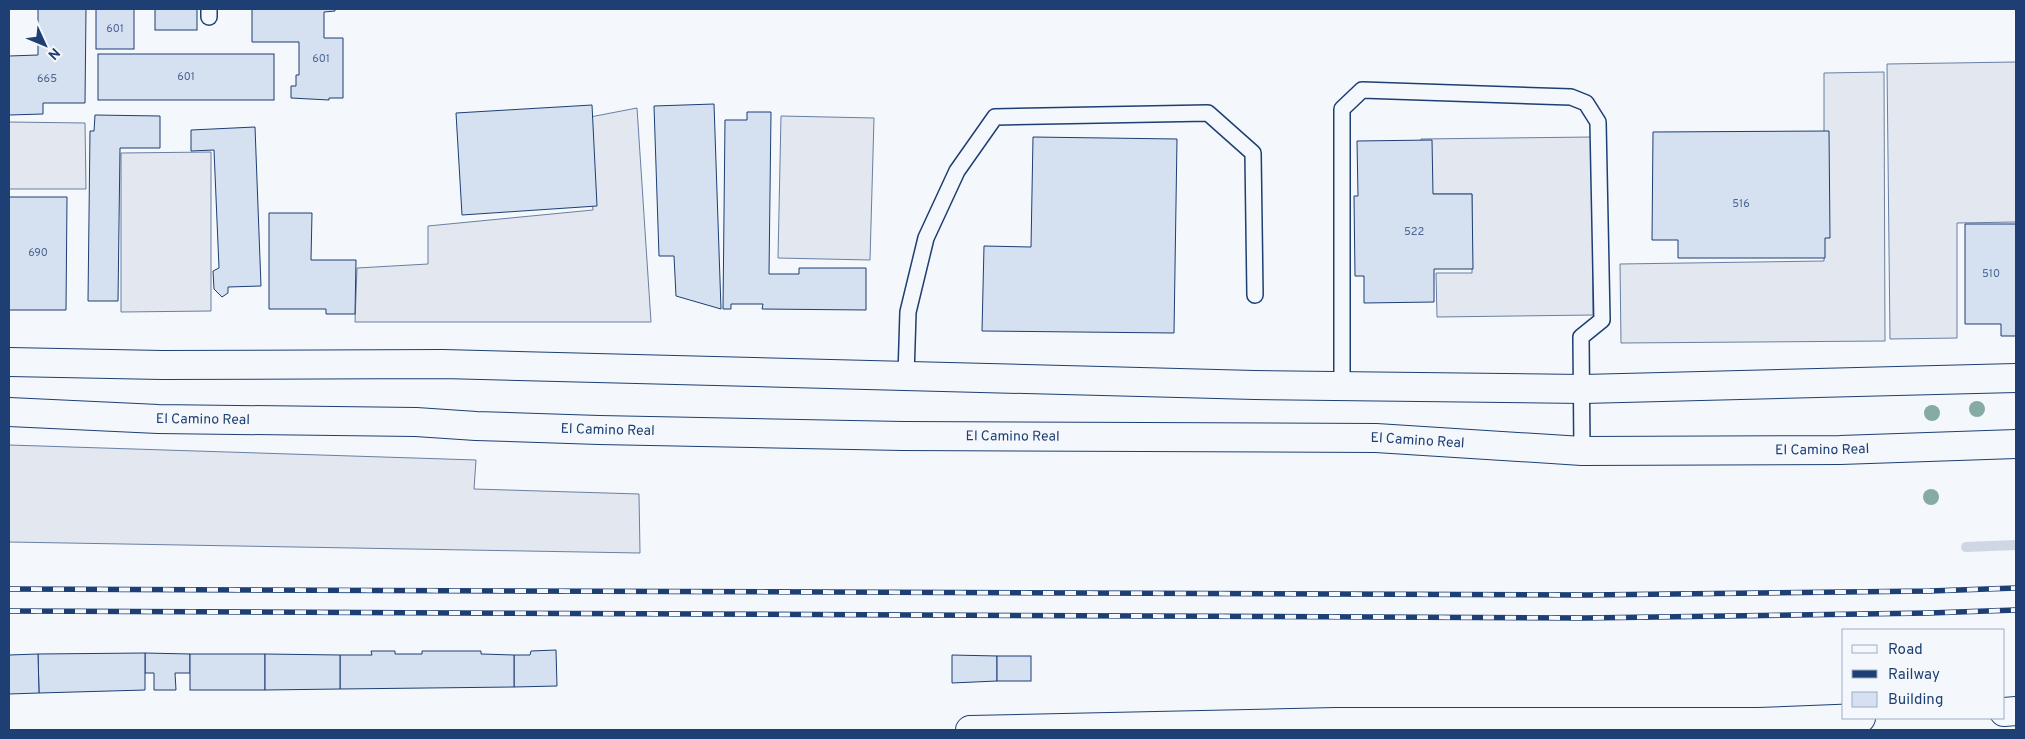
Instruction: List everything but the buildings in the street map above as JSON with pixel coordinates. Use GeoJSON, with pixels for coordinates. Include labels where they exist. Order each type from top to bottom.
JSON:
{"type":"FeatureCollection","features":[{"type":"Feature","properties":{"kind":"main road"},"geometry":{"type":"LineString","coordinates":[[9,362],[162,365],[443,364],[1342,386],[1583,389],[2016,378]]}},
{"type":"Feature","properties":{"kind":"main road","name":"El Camino Real"},"geometry":{"type":"LineString","coordinates":[[9,412],[158,419],[416,422],[486,427],[913,436],[1376,438],[1582,451],[1840,450],[2016,444]]}},
{"type":"Feature","properties":{"kind":"main road"},"geometry":{"type":"LineString","coordinates":[[970,730],[1326,722],[1758,722],[1842,719]]}},
{"type":"Feature","properties":{"kind":"lane"},"geometry":{"type":"LineString","coordinates":[[1342,386],[1342,109],[1362,90],[1571,97],[1586,103],[1598,122],[1602,320],[1581,337],[1583,389],[1582,451]]}},
{"type":"Feature","properties":{"kind":"lane"},"geometry":{"type":"LineString","coordinates":[[906,376],[908,312],[926,238],[957,171],[995,117],[1208,113],[1253,153],[1255,295]]}},
{"type":"Feature","properties":{"kind":"shaded area"},"geometry":{"type":"Polygon","coordinates":[[[2016,62],[2016,222],[1957,223],[1957,338],[1890,339],[1887,64],[2016,62]]]}},
{"type":"Feature","properties":{"kind":"shaded area"},"geometry":{"type":"Polygon","coordinates":[[[1884,72],[1885,341],[1621,343],[1620,264],[1824,261],[1824,73],[1884,72]]]}},
{"type":"Feature","properties":{"kind":"shaded area"},"geometry":{"type":"Polygon","coordinates":[[[637,108],[651,322],[355,322],[357,268],[428,264],[428,226],[593,210],[585,118],[637,108]]]}},
{"type":"Feature","properties":{"kind":"shaded area"},"geometry":{"type":"Polygon","coordinates":[[[781,116],[874,118],[870,260],[778,258],[781,116]]]}},
{"type":"Feature","properties":{"kind":"shaded area"},"geometry":{"type":"Polygon","coordinates":[[[9,122],[85,123],[86,189],[9,189],[9,122]]]}},
{"type":"Feature","properties":{"kind":"shaded area"},"geometry":{"type":"Polygon","coordinates":[[[1592,137],[1593,315],[1437,317],[1436,273],[1472,273],[1472,194],[1422,194],[1421,139],[1592,137]]]}},
{"type":"Feature","properties":{"kind":"shaded area"},"geometry":{"type":"Polygon","coordinates":[[[211,152],[211,311],[121,312],[121,153],[211,152]]]}},
{"type":"Feature","properties":{"kind":"shaded area"},"geometry":{"type":"Polygon","coordinates":[[[9,445],[476,460],[474,489],[639,494],[640,553],[9,542],[9,445]]]}},
{"type":"Feature","properties":{"kind":"waterway"},"geometry":{"type":"LineString","coordinates":[[1966,547],[2016,545]]}},
{"type":"Feature","properties":{"kind":"railway"},"geometry":{"type":"LineString","coordinates":[[9,589],[1587,595],[1930,591],[2016,588]]}},
{"type":"Feature","properties":{"kind":"railway"},"geometry":{"type":"LineString","coordinates":[[9,611],[1585,618],[2016,610]]}}]}
